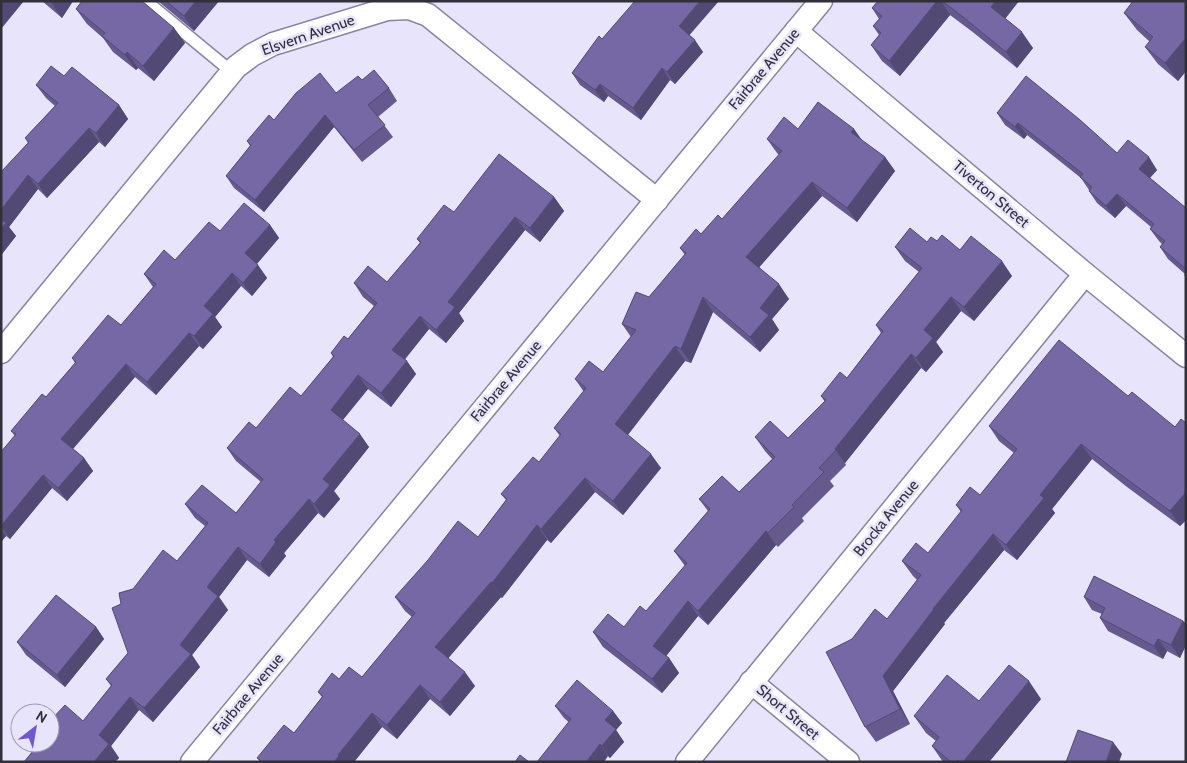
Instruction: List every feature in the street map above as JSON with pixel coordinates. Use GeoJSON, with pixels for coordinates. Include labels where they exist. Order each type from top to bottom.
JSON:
{"type":"FeatureCollection","features":[{"type":"Feature","properties":{"kind":"street","name":"Fairbrae Avenue"},"geometry":{"type":"LineString","coordinates":[[192,762],[821,1]]}},
{"type":"Feature","properties":{"kind":"street","name":"Elsvern Avenue"},"geometry":{"type":"LineString","coordinates":[[1,352],[236,68],[252,55],[272,44],[387,8],[409,8],[428,15],[657,200]]}},
{"type":"Feature","properties":{"kind":"street","name":"Tiverton Street"},"geometry":{"type":"LineString","coordinates":[[796,31],[1085,274],[1186,356]]}},
{"type":"Feature","properties":{"kind":"street","name":"Brocka Avenue"},"geometry":{"type":"LineString","coordinates":[[687,762],[1085,274]]}},
{"type":"Feature","properties":{"kind":"street","name":"Short Street"},"geometry":{"type":"LineString","coordinates":[[751,682],[848,762]]}},
{"type":"Feature","properties":{"kind":"lane"},"geometry":{"type":"LineString","coordinates":[[146,1],[232,72]]}},
{"type":"Feature","properties":{"kind":"building"},"geometry":{"type":"Polygon","coordinates":[[[82,1],[142,1],[174,28],[143,66],[127,52],[125,55],[102,36],[105,33],[76,9],[82,1]]]}},
{"type":"Feature","properties":{"kind":"building"},"geometry":{"type":"Polygon","coordinates":[[[166,1],[196,1],[184,16],[166,1]]]}},
{"type":"Feature","properties":{"kind":"building"},"geometry":{"type":"Polygon","coordinates":[[[635,1],[700,1],[679,26],[695,40],[667,72],[662,68],[633,108],[600,84],[595,90],[572,73],[599,36],[602,39],[635,1]]]}},
{"type":"Feature","properties":{"kind":"building"},"geometry":{"type":"Polygon","coordinates":[[[878,1],[937,1],[889,61],[871,45],[881,33],[873,26],[882,16],[872,8],[878,1]]]}},
{"type":"Feature","properties":{"kind":"building"},"geometry":{"type":"Polygon","coordinates":[[[942,1],[996,1],[991,7],[1022,32],[1006,52],[942,1]]]}},
{"type":"Feature","properties":{"kind":"building"},"geometry":{"type":"Polygon","coordinates":[[[1133,1],[1186,1],[1186,38],[1165,63],[1145,47],[1153,37],[1124,13],[1133,1]]]}},
{"type":"Feature","properties":{"kind":"building"},"geometry":{"type":"Polygon","coordinates":[[[51,66],[64,76],[72,67],[119,105],[96,133],[89,128],[38,184],[28,175],[1,210],[1,172],[29,142],[25,138],[58,103],[36,85],[51,66]]]}},
{"type":"Feature","properties":{"kind":"building"},"geometry":{"type":"Polygon","coordinates":[[[374,70],[389,88],[368,105],[385,125],[354,150],[325,115],[255,200],[226,176],[251,145],[247,141],[269,115],[274,120],[296,93],[320,73],[336,93],[358,76],[362,80],[374,70]]]}},
{"type":"Feature","properties":{"kind":"building"},"geometry":{"type":"Polygon","coordinates":[[[1026,76],[1117,153],[1128,140],[1149,157],[1139,169],[1186,208],[1186,269],[1160,247],[1165,241],[1150,229],[1154,224],[1117,194],[1106,206],[1089,191],[1092,187],[1080,177],[1083,174],[1018,123],[1015,127],[997,113],[1026,76]]]}},
{"type":"Feature","properties":{"kind":"building"},"geometry":{"type":"Polygon","coordinates":[[[818,102],[854,129],[851,132],[885,157],[847,208],[812,182],[746,257],[779,284],[760,308],[769,315],[750,337],[703,297],[681,349],[675,346],[615,424],[651,454],[613,501],[585,478],[541,529],[537,525],[492,583],[435,647],[465,672],[440,702],[420,685],[387,725],[372,713],[334,762],[259,762],[260,760],[257,758],[284,725],[294,733],[323,696],[318,692],[332,673],[339,679],[349,667],[362,677],[415,613],[395,597],[428,560],[458,521],[478,537],[507,499],[501,494],[533,457],[539,462],[561,434],[554,428],[586,388],[575,379],[589,361],[603,372],[636,330],[622,324],[636,292],[649,297],[686,253],[680,248],[696,229],[701,234],[718,215],[722,219],[782,151],[767,139],[784,117],[798,129],[818,102]]]}},
{"type":"Feature","properties":{"kind":"building"},"geometry":{"type":"Polygon","coordinates":[[[499,154],[554,197],[530,228],[515,217],[448,302],[455,307],[436,330],[420,316],[392,350],[407,361],[381,393],[358,375],[331,410],[360,434],[323,479],[330,485],[314,504],[309,499],[274,540],[276,542],[260,564],[238,547],[207,587],[218,596],[180,645],[191,654],[144,708],[130,697],[99,735],[109,744],[94,762],[24,762],[31,753],[60,753],[60,710],[65,705],[83,721],[112,685],[106,679],[128,653],[112,608],[121,604],[119,593],[133,589],[163,550],[177,561],[208,523],[185,504],[202,485],[236,513],[263,479],[227,448],[249,422],[256,428],[290,387],[301,396],[334,356],[331,353],[344,336],[348,339],[377,303],[354,283],[368,266],[387,282],[421,242],[417,239],[444,205],[454,212],[499,154]]]}},
{"type":"Feature","properties":{"kind":"building"},"geometry":{"type":"Polygon","coordinates":[[[244,203],[270,225],[245,253],[258,265],[243,283],[232,273],[204,306],[213,314],[194,336],[189,333],[147,382],[126,364],[61,439],[84,458],[58,488],[43,475],[1,526],[1,452],[16,434],[11,431],[42,394],[46,397],[76,362],[72,358],[108,315],[121,325],[156,284],[144,274],[164,250],[175,260],[209,222],[220,231],[244,203]]]}},
{"type":"Feature","properties":{"kind":"building"},"geometry":{"type":"Polygon","coordinates":[[[1,219],[6,223],[1,229],[1,219]]]}},
{"type":"Feature","properties":{"kind":"building"},"geometry":{"type":"Polygon","coordinates":[[[910,228],[927,242],[931,237],[937,241],[942,235],[960,250],[971,236],[1002,261],[964,307],[951,297],[924,330],[933,338],[916,358],[911,354],[836,450],[819,468],[824,472],[792,505],[794,507],[768,533],[766,531],[698,611],[688,601],[653,646],[669,658],[652,679],[593,632],[608,614],[624,627],[640,606],[646,611],[687,563],[674,551],[710,509],[699,499],[722,476],[739,492],[775,457],[755,437],[770,421],[788,438],[826,400],[821,396],[840,372],[847,378],[883,331],[876,325],[922,268],[895,247],[910,228]]]}},
{"type":"Feature","properties":{"kind":"building"},"geometry":{"type":"Polygon","coordinates":[[[1059,340],[1128,396],[1132,392],[1175,427],[1181,419],[1186,423],[1186,492],[1170,511],[1081,444],[1040,495],[1044,498],[1006,545],[993,534],[933,609],[883,676],[900,709],[865,727],[826,652],[852,639],[875,609],[887,619],[921,575],[902,561],[916,543],[928,553],[962,510],[956,505],[970,487],[980,495],[1017,449],[989,426],[1059,340]]]}},
{"type":"Feature","properties":{"kind":"building"},"geometry":{"type":"Polygon","coordinates":[[[1094,576],[1183,621],[1171,645],[1158,639],[1154,646],[1100,618],[1105,608],[1084,597],[1094,576]]]}},
{"type":"Feature","properties":{"kind":"building"},"geometry":{"type":"Polygon","coordinates":[[[56,595],[96,627],[57,675],[17,642],[56,595]]]}},
{"type":"Feature","properties":{"kind":"building"},"geometry":{"type":"Polygon","coordinates":[[[1009,665],[1029,681],[963,762],[958,760],[957,762],[951,762],[932,746],[939,737],[914,716],[947,675],[979,701],[1009,665]]]}},
{"type":"Feature","properties":{"kind":"building"},"geometry":{"type":"Polygon","coordinates":[[[577,680],[613,711],[605,720],[616,729],[602,746],[600,744],[586,762],[537,762],[571,719],[555,706],[577,680]]]}},
{"type":"Feature","properties":{"kind":"building"},"geometry":{"type":"Polygon","coordinates":[[[1078,730],[1113,742],[1106,762],[1066,762],[1078,730]]]}},
{"type":"Feature","properties":{"kind":"building"},"geometry":{"type":"Polygon","coordinates":[[[520,755],[529,762],[515,762],[520,755]]]}}]}
